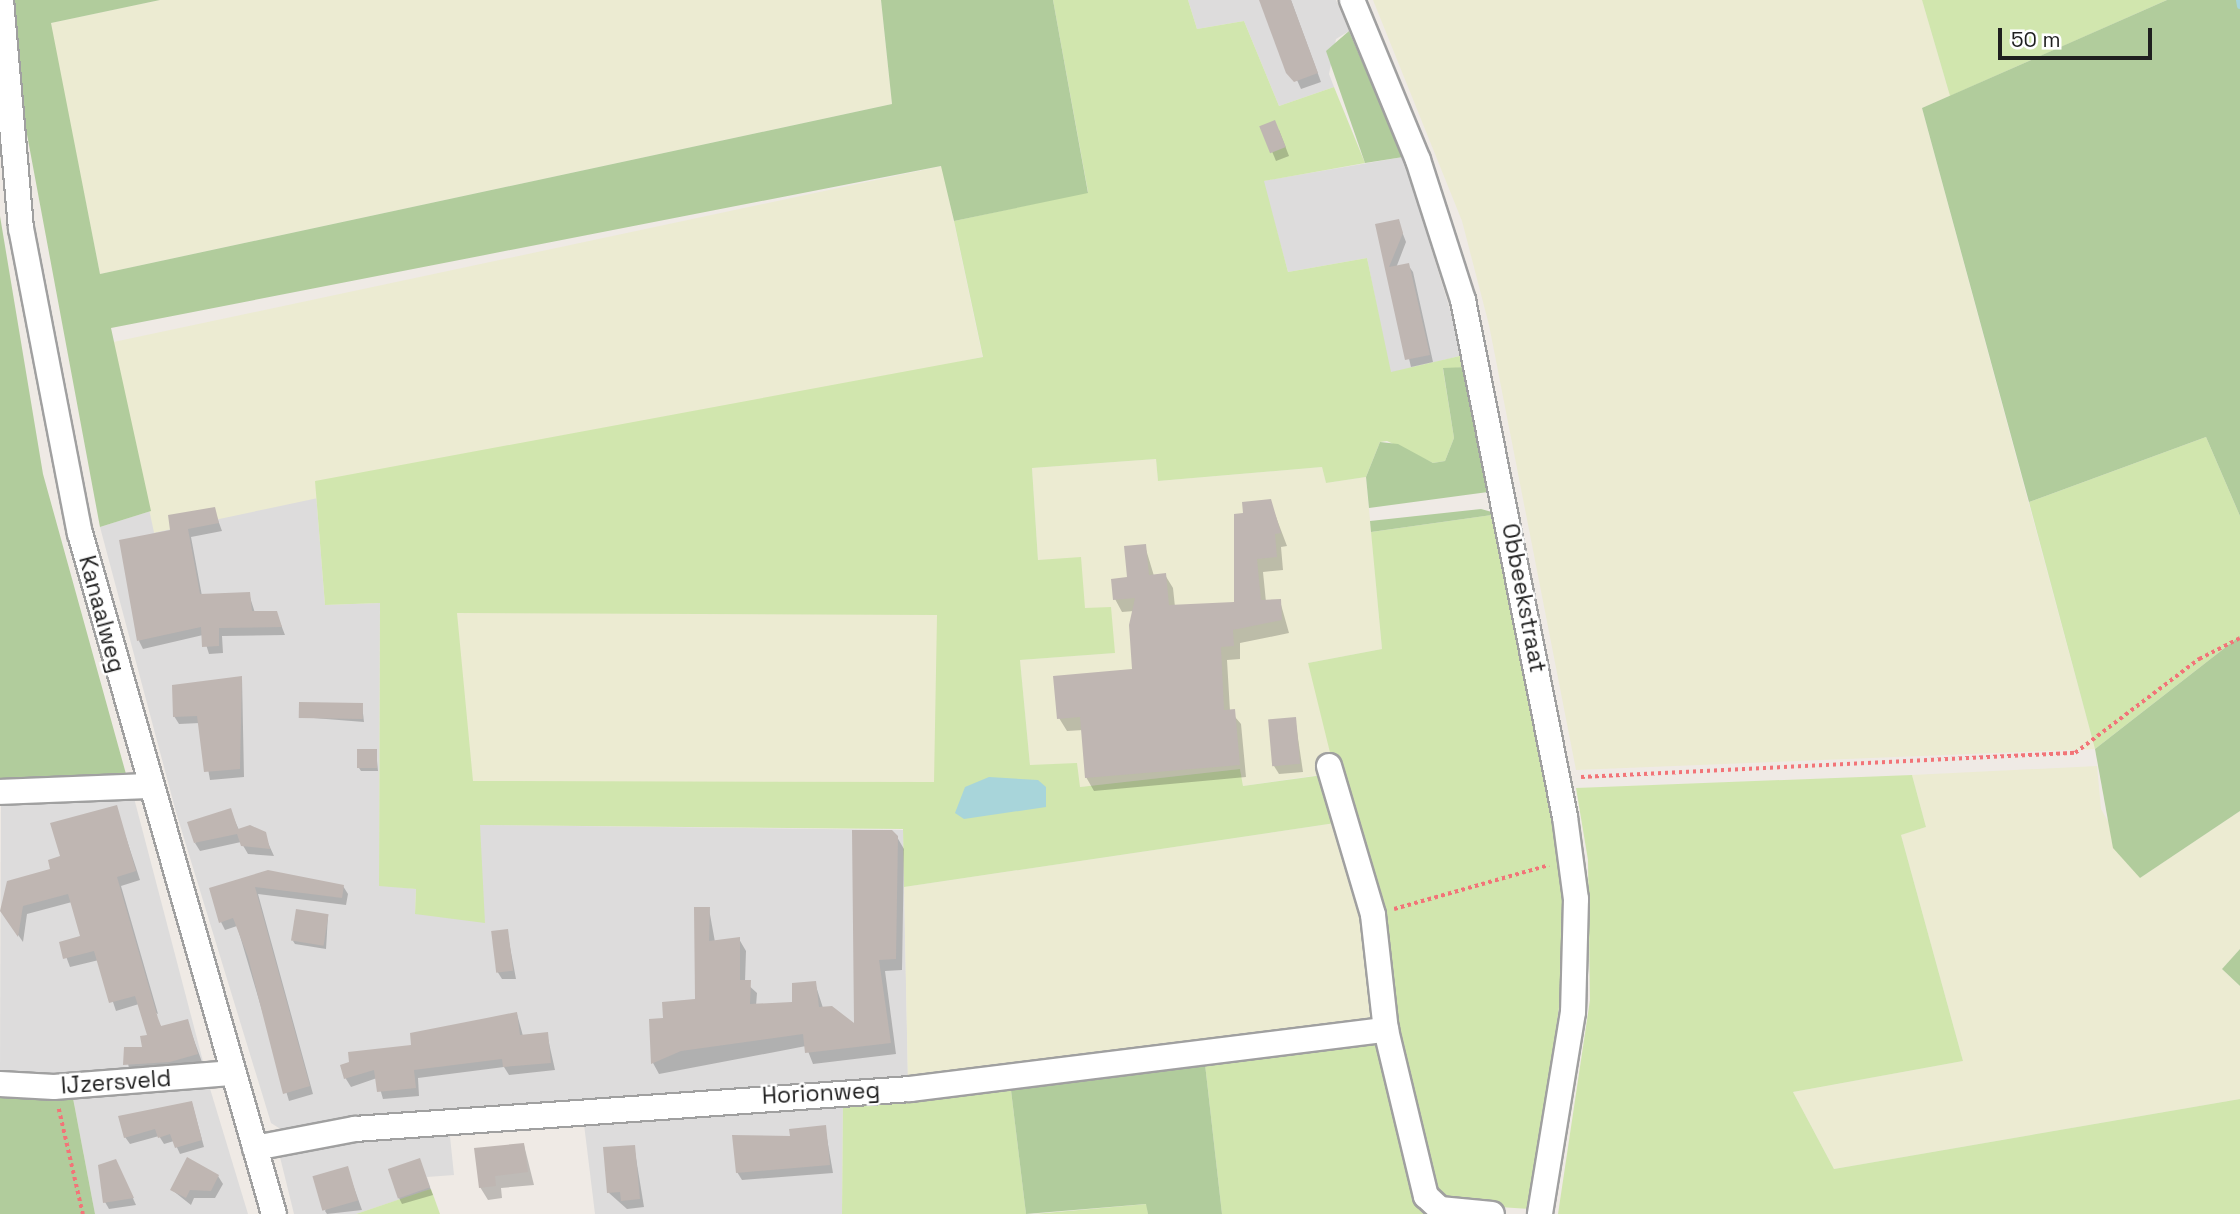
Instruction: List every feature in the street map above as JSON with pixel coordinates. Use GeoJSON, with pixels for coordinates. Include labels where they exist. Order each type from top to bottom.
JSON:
{"type":"FeatureCollection","features":[{"type":"Feature","properties":{"kind":"street","name":"Kanaalweg"},"geometry":{"type":"LineString","coordinates":[[1,0],[21,228],[47,385],[149,786],[274,1214]]}},
{"type":"Feature","properties":{"kind":"street","name":"Obbeekstraat"},"geometry":{"type":"LineString","coordinates":[[1352,0],[1418,160],[1463,300],[1558,778],[1571,859],[1573,1012],[1540,1214]]}},
{"type":"Feature","properties":{"kind":"street"},"geometry":{"type":"LineString","coordinates":[[1329,766],[1373,915],[1386,1030],[1426,1196],[1440,1209],[1492,1214]]}},
{"type":"Feature","properties":{"kind":"street"},"geometry":{"type":"LineString","coordinates":[[0,792],[149,786]]}},
{"type":"Feature","properties":{"kind":"street","name":"Horionweg"},"geometry":{"type":"LineString","coordinates":[[255,1148],[355,1129],[910,1089],[1386,1030]]}},
{"type":"Feature","properties":{"kind":"street","name":"IJzersveld"},"geometry":{"type":"LineString","coordinates":[[0,1084],[54,1087],[233,1073]]}},
{"type":"Feature","properties":{"kind":"path"},"geometry":{"type":"LineString","coordinates":[[1558,778],[2075,753],[2096,743],[2199,659],[2240,638]]}},
{"type":"Feature","properties":{"kind":"path"},"geometry":{"type":"LineString","coordinates":[[1373,915],[1571,859]]}},
{"type":"Feature","properties":{"kind":"path"},"geometry":{"type":"LineString","coordinates":[[54,1087],[83,1214]]}},
{"type":"Feature","properties":{"kind":"shaded area"},"geometry":{"type":"Polygon","coordinates":[[[1188,0],[1336,0],[1349,31],[1336,39],[1329,74],[1334,87],[1279,106],[1244,21],[1197,29],[1188,0]]]}},
{"type":"Feature","properties":{"kind":"shaded area"},"geometry":{"type":"Polygon","coordinates":[[[1403,157],[1464,355],[1390,373],[1367,258],[1288,272],[1263,181],[1403,157]]]}},
{"type":"Feature","properties":{"kind":"shaded area"},"geometry":{"type":"Polygon","coordinates":[[[315,481],[325,605],[380,603],[379,885],[416,889],[415,914],[480,825],[903,830],[908,1081],[282,1130],[271,1123],[176,812],[100,527],[151,511],[315,481]]]}},
{"type":"Feature","properties":{"kind":"shaded area"},"geometry":{"type":"Polygon","coordinates":[[[134,798],[205,1069],[73,1080],[0,1073],[1,804],[134,798]]]}},
{"type":"Feature","properties":{"kind":"shaded area"},"geometry":{"type":"Polygon","coordinates":[[[208,1082],[248,1214],[95,1214],[72,1093],[208,1082]]]}},
{"type":"Feature","properties":{"kind":"shaded area"},"geometry":{"type":"Polygon","coordinates":[[[843,1097],[842,1214],[595,1214],[583,1116],[843,1097]]]}},
{"type":"Feature","properties":{"kind":"shaded area"},"geometry":{"type":"Polygon","coordinates":[[[449,1127],[454,1175],[427,1177],[431,1189],[356,1214],[294,1214],[279,1153],[449,1127]]]}},
{"type":"Feature","properties":{"kind":"green space"},"geometry":{"type":"Polygon","coordinates":[[[2,0],[160,0],[51,23],[100,274],[892,104],[881,0],[1053,0],[1088,193],[954,221],[941,166],[111,328],[151,511],[100,527],[2,0]]]}},
{"type":"Feature","properties":{"kind":"green space"},"geometry":{"type":"Polygon","coordinates":[[[160,0],[881,0],[892,104],[100,274],[50,23],[160,0]]]}},
{"type":"Feature","properties":{"kind":"green space"},"geometry":{"type":"Polygon","coordinates":[[[1053,0],[1188,0],[1197,29],[1244,21],[1279,106],[1334,87],[1365,163],[1264,181],[1288,272],[1367,258],[1391,372],[1464,355],[1467,367],[1443,369],[1454,438],[1445,461],[1433,463],[1387,441],[1380,442],[1366,477],[1326,483],[1322,467],[1158,481],[1156,459],[1032,468],[1038,560],[1081,557],[1085,608],[1111,607],[1115,653],[1020,660],[1030,765],[1077,763],[1080,787],[1240,769],[1243,786],[1323,775],[1342,822],[904,887],[903,829],[480,825],[485,923],[415,914],[416,889],[379,886],[380,603],[325,605],[315,481],[983,357],[954,221],[1088,192],[1053,0]],[[457,613],[473,781],[934,782],[937,615],[457,613]]]}},
{"type":"Feature","properties":{"kind":"green space"},"geometry":{"type":"Polygon","coordinates":[[[1373,0],[1922,0],[1950,96],[1922,108],[2095,749],[1576,770],[1489,325],[1462,221],[1373,0]]]}},
{"type":"Feature","properties":{"kind":"green space"},"geometry":{"type":"Polygon","coordinates":[[[1922,0],[2167,0],[1950,96],[1922,0]]]}},
{"type":"Feature","properties":{"kind":"green space"},"geometry":{"type":"Polygon","coordinates":[[[2167,0],[2240,0],[2240,516],[2206,437],[2029,502],[1922,108],[2167,0]]]}},
{"type":"Feature","properties":{"kind":"green space"},"geometry":{"type":"Polygon","coordinates":[[[1349,31],[1403,157],[1365,163],[1326,51],[1349,31]]]}},
{"type":"Feature","properties":{"kind":"green space"},"geometry":{"type":"Polygon","coordinates":[[[942,166],[983,357],[154,533],[114,342],[942,166]]]}},
{"type":"Feature","properties":{"kind":"green space"},"geometry":{"type":"Polygon","coordinates":[[[0,216],[43,474],[126,774],[0,782],[0,216]]]}},
{"type":"Feature","properties":{"kind":"green space"},"geometry":{"type":"Polygon","coordinates":[[[1467,367],[1493,483],[1488,492],[1369,508],[1366,477],[1380,442],[1398,444],[1433,463],[1445,461],[1454,438],[1443,368],[1467,367]]]}},
{"type":"Feature","properties":{"kind":"green space"},"geometry":{"type":"Polygon","coordinates":[[[2206,437],[2240,516],[2240,636],[2095,749],[2029,502],[2206,437]]]}},
{"type":"Feature","properties":{"kind":"green space"},"geometry":{"type":"Polygon","coordinates":[[[1156,459],[1158,481],[1322,467],[1326,483],[1366,477],[1382,649],[1308,663],[1339,772],[1243,786],[1240,769],[1080,787],[1030,765],[1020,660],[1114,653],[1085,609],[1038,560],[1032,468],[1156,459]]]}},
{"type":"Feature","properties":{"kind":"green space"},"geometry":{"type":"Polygon","coordinates":[[[1481,509],[1499,514],[1371,532],[1370,521],[1481,509]]]}},
{"type":"Feature","properties":{"kind":"green space"},"geometry":{"type":"Polygon","coordinates":[[[1499,514],[1564,867],[1568,943],[1531,1209],[1454,1204],[1438,1192],[1308,663],[1382,649],[1371,532],[1499,514]]]}},
{"type":"Feature","properties":{"kind":"green space"},"geometry":{"type":"Polygon","coordinates":[[[457,612],[937,612],[937,782],[457,782],[457,612]]]}},
{"type":"Feature","properties":{"kind":"green space"},"geometry":{"type":"Polygon","coordinates":[[[2240,636],[2240,811],[2140,878],[2113,848],[2095,749],[2240,636]]]}},
{"type":"Feature","properties":{"kind":"green space"},"geometry":{"type":"Polygon","coordinates":[[[2097,766],[2101,809],[2140,878],[2240,811],[2240,949],[2222,969],[2240,986],[2240,1099],[1834,1169],[1793,1092],[1963,1061],[1901,835],[1926,827],[1912,775],[2097,766]]]}},
{"type":"Feature","properties":{"kind":"green space"},"geometry":{"type":"Polygon","coordinates":[[[1912,775],[1926,827],[1901,835],[1963,1061],[1793,1092],[1834,1169],[2240,1099],[2240,1214],[1558,1214],[1590,1000],[1588,860],[1576,788],[1912,775]]]}},
{"type":"Feature","properties":{"kind":"green space"},"geometry":{"type":"Polygon","coordinates":[[[1342,822],[1358,883],[1376,1020],[908,1081],[904,887],[1342,822]]]}},
{"type":"Feature","properties":{"kind":"green space"},"geometry":{"type":"Polygon","coordinates":[[[2240,949],[2240,986],[2222,969],[2240,949]]]}},
{"type":"Feature","properties":{"kind":"green space"},"geometry":{"type":"Polygon","coordinates":[[[1375,1042],[1394,1069],[1425,1214],[1222,1214],[1205,1064],[1375,1042]]]}},
{"type":"Feature","properties":{"kind":"green space"},"geometry":{"type":"Polygon","coordinates":[[[1205,1064],[1222,1214],[1148,1214],[1146,1204],[1026,1214],[1010,1082],[1205,1064]]]}},
{"type":"Feature","properties":{"kind":"green space"},"geometry":{"type":"Polygon","coordinates":[[[1010,1082],[1026,1214],[842,1214],[843,1097],[1010,1082]]]}},
{"type":"Feature","properties":{"kind":"green space"},"geometry":{"type":"Polygon","coordinates":[[[0,1087],[72,1093],[95,1214],[0,1214],[0,1087]]]}},
{"type":"Feature","properties":{"kind":"green space"},"geometry":{"type":"Polygon","coordinates":[[[431,1189],[440,1214],[356,1214],[424,1191],[431,1189]]]}},
{"type":"Feature","properties":{"kind":"green space"},"geometry":{"type":"Polygon","coordinates":[[[1147,1204],[1148,1214],[1034,1214],[1147,1204]]]}},
{"type":"Feature","properties":{"kind":"water"},"geometry":{"type":"Polygon","coordinates":[[[989,777],[1038,780],[1046,787],[1046,807],[964,819],[955,813],[965,787],[989,777]]]}},
{"type":"Feature","properties":{"kind":"building"},"geometry":{"type":"Polygon","coordinates":[[[1259,0],[1291,0],[1318,73],[1294,82],[1286,73],[1259,0]]]}},
{"type":"Feature","properties":{"kind":"building"},"geometry":{"type":"Polygon","coordinates":[[[1275,120],[1286,147],[1270,153],[1259,126],[1275,120]]]}},
{"type":"Feature","properties":{"kind":"building"},"geometry":{"type":"Polygon","coordinates":[[[1399,219],[1403,233],[1389,267],[1409,263],[1430,355],[1405,360],[1375,224],[1399,219]]]}},
{"type":"Feature","properties":{"kind":"building"},"geometry":{"type":"Polygon","coordinates":[[[1271,499],[1281,533],[1275,534],[1277,557],[1257,559],[1261,600],[1281,599],[1282,620],[1233,630],[1234,646],[1221,647],[1224,710],[1235,709],[1240,765],[1085,778],[1080,717],[1057,719],[1053,676],[1132,669],[1129,625],[1135,598],[1113,600],[1111,579],[1127,577],[1124,546],[1146,544],[1149,575],[1166,573],[1169,605],[1234,602],[1234,514],[1243,513],[1242,502],[1271,499]]]}},
{"type":"Feature","properties":{"kind":"building"},"geometry":{"type":"Polygon","coordinates":[[[215,507],[219,523],[188,529],[200,594],[250,592],[252,611],[277,611],[282,627],[219,628],[219,646],[202,647],[201,627],[137,641],[119,540],[170,530],[168,515],[215,507]]]}},
{"type":"Feature","properties":{"kind":"building"},"geometry":{"type":"Polygon","coordinates":[[[242,676],[240,769],[204,772],[197,716],[173,717],[172,685],[242,676]]]}},
{"type":"Feature","properties":{"kind":"building"},"geometry":{"type":"Polygon","coordinates":[[[299,702],[363,703],[363,719],[299,718],[299,702]]]}},
{"type":"Feature","properties":{"kind":"building"},"geometry":{"type":"Polygon","coordinates":[[[1296,717],[1300,764],[1272,766],[1268,719],[1296,717]]]}},
{"type":"Feature","properties":{"kind":"building"},"geometry":{"type":"Polygon","coordinates":[[[357,749],[377,749],[377,768],[357,768],[357,749]]]}},
{"type":"Feature","properties":{"kind":"building"},"geometry":{"type":"Polygon","coordinates":[[[117,805],[136,871],[117,877],[158,1018],[161,1026],[188,1019],[198,1054],[170,1062],[123,1065],[124,1047],[142,1047],[140,1036],[147,1035],[135,996],[109,1003],[94,951],[63,959],[59,942],[80,936],[68,894],[23,906],[18,937],[0,911],[7,881],[50,869],[48,860],[60,856],[50,823],[117,805]]]}},
{"type":"Feature","properties":{"kind":"building"},"geometry":{"type":"Polygon","coordinates":[[[231,808],[238,829],[250,825],[266,832],[270,849],[241,846],[237,834],[194,843],[187,822],[231,808]]]}},
{"type":"Feature","properties":{"kind":"building"},"geometry":{"type":"Polygon","coordinates":[[[852,830],[892,830],[898,836],[896,959],[879,960],[891,1043],[805,1053],[803,1034],[681,1051],[651,1064],[649,1019],[663,1018],[662,1002],[695,999],[694,907],[710,907],[709,941],[740,937],[740,980],[751,980],[750,1004],[792,1002],[792,983],[816,981],[819,1007],[832,1006],[854,1023],[852,830]]]}},
{"type":"Feature","properties":{"kind":"building"},"geometry":{"type":"Polygon","coordinates":[[[268,870],[344,885],[342,898],[255,887],[310,1086],[283,1094],[248,957],[233,918],[219,923],[209,888],[268,870]]]}},
{"type":"Feature","properties":{"kind":"building"},"geometry":{"type":"Polygon","coordinates":[[[296,909],[329,914],[324,946],[291,941],[296,909]]]}},
{"type":"Feature","properties":{"kind":"building"},"geometry":{"type":"Polygon","coordinates":[[[508,929],[513,971],[496,973],[491,931],[508,929]]]}},
{"type":"Feature","properties":{"kind":"building"},"geometry":{"type":"Polygon","coordinates":[[[517,1012],[520,1035],[548,1032],[551,1063],[503,1067],[502,1059],[414,1070],[416,1088],[377,1092],[374,1070],[344,1079],[340,1065],[349,1062],[348,1052],[411,1045],[410,1033],[517,1012]]]}},
{"type":"Feature","properties":{"kind":"building"},"geometry":{"type":"Polygon","coordinates":[[[192,1101],[202,1140],[175,1148],[170,1134],[158,1138],[155,1129],[124,1138],[118,1116],[192,1101]]]}},
{"type":"Feature","properties":{"kind":"building"},"geometry":{"type":"Polygon","coordinates":[[[826,1125],[830,1165],[736,1173],[732,1135],[790,1136],[789,1129],[826,1125]]]}},
{"type":"Feature","properties":{"kind":"building"},"geometry":{"type":"Polygon","coordinates":[[[524,1143],[528,1172],[495,1176],[496,1186],[479,1188],[474,1148],[524,1143]]]}},
{"type":"Feature","properties":{"kind":"building"},"geometry":{"type":"Polygon","coordinates":[[[635,1145],[640,1199],[621,1201],[620,1192],[607,1193],[603,1147],[635,1145]]]}},
{"type":"Feature","properties":{"kind":"building"},"geometry":{"type":"Polygon","coordinates":[[[187,1157],[219,1175],[211,1191],[190,1190],[186,1198],[170,1190],[187,1157]]]}},
{"type":"Feature","properties":{"kind":"building"},"geometry":{"type":"Polygon","coordinates":[[[420,1158],[430,1187],[398,1198],[388,1169],[420,1158]]]}},
{"type":"Feature","properties":{"kind":"building"},"geometry":{"type":"Polygon","coordinates":[[[116,1159],[134,1198],[103,1203],[98,1165],[116,1159]]]}},
{"type":"Feature","properties":{"kind":"building"},"geometry":{"type":"Polygon","coordinates":[[[348,1166],[358,1201],[322,1211],[312,1176],[348,1166]]]}},
{"type":"Feature","properties":{"kind":"waterway"},"geometry":{"type":"LineString","coordinates":[[2239,0],[2240,6]]}}]}
